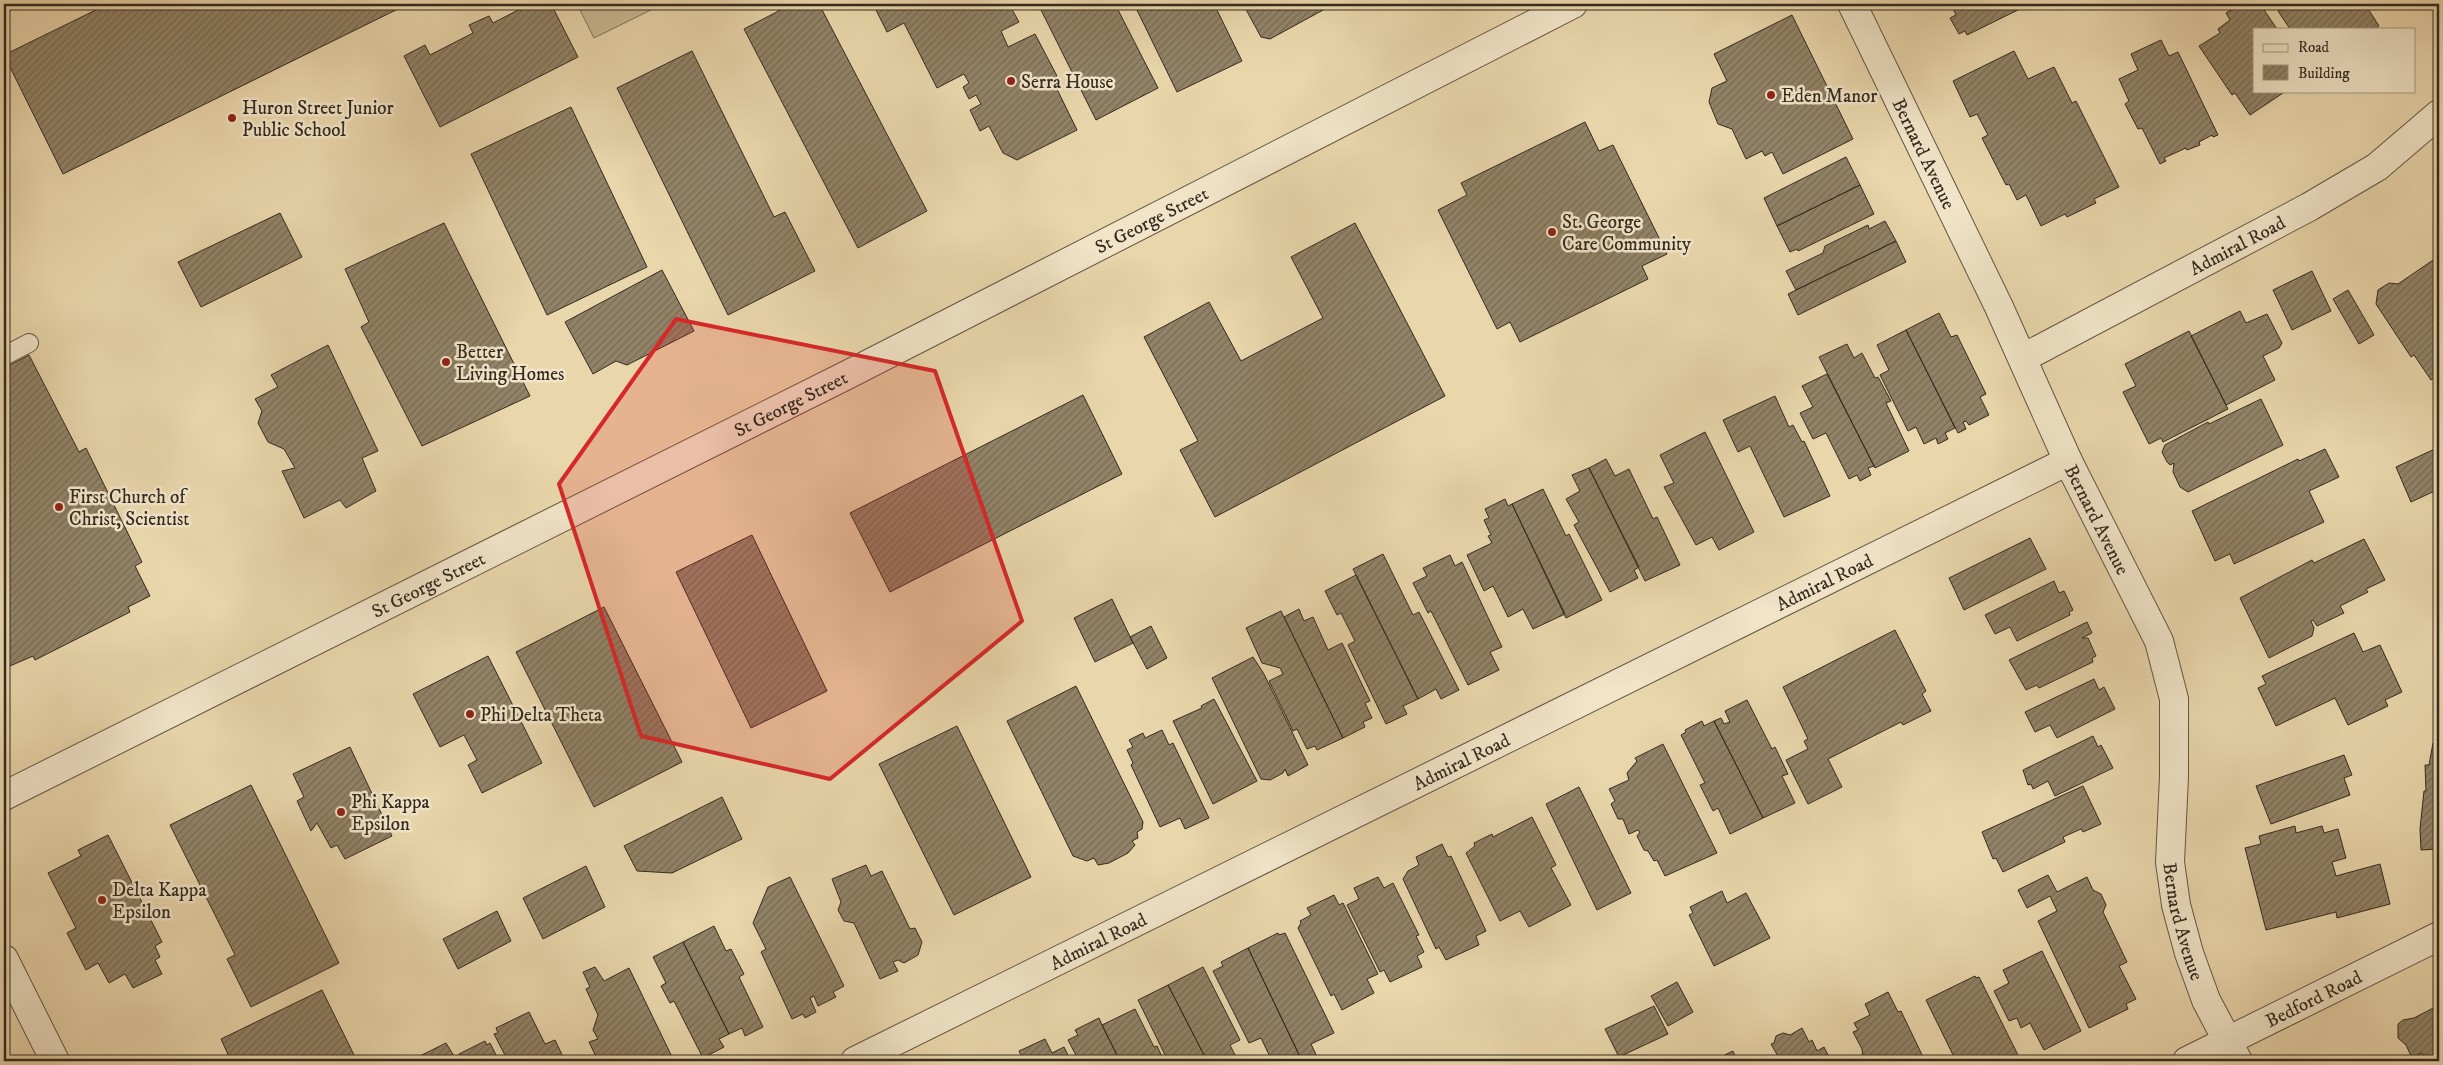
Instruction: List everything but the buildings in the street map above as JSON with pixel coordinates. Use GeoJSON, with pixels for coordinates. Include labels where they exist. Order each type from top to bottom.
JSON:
{"type":"FeatureCollection","features":[{"type":"Feature","properties":{"kind":"street","name":"St George Street"},"geometry":{"type":"LineString","coordinates":[[4,796],[845,376],[1574,4]]}},
{"type":"Feature","properties":{"kind":"street","name":"Bernard Avenue"},"geometry":{"type":"LineString","coordinates":[[1852,4],[2023,358],[2068,461],[2159,641],[2168,669],[2174,699],[2174,777],[2170,862],[2176,905],[2189,953],[2206,1000],[2233,1052]]}},
{"type":"Feature","properties":{"kind":"street","name":"Admiral Road"},"geometry":{"type":"LineString","coordinates":[[2023,358],[2318,202],[2377,167],[2439,114]]}},
{"type":"Feature","properties":{"kind":"street","name":"Admiral Road"},"geometry":{"type":"LineString","coordinates":[[855,1061],[2068,461]]}},
{"type":"Feature","properties":{"kind":"street","name":"Bedford Road"},"geometry":{"type":"LineString","coordinates":[[2187,1061],[2233,1052],[2439,936]]}},
{"type":"Feature","properties":{"kind":"street"},"geometry":{"type":"LineString","coordinates":[[4,959],[55,1061]]}},
{"type":"Feature","properties":{"kind":"lane"},"geometry":{"type":"LineString","coordinates":[[4,356],[29,343]]}},
{"type":"Feature","properties":{"kind":"highlighted area"},"geometry":{"type":"Polygon","coordinates":[[[676,319],[935,371],[1022,621],[830,779],[641,736],[559,484],[676,319]]]}},
{"type":"Feature","properties":{"kind":"shaded area"},"geometry":{"type":"Polygon","coordinates":[[[577,4],[663,4],[594,38],[577,4]]]}},
{"type":"Feature","properties":{"kind":"place","name":"Serra House"},"geometry":{"type":"Point","coordinates":[1011,81]}},
{"type":"Feature","properties":{"kind":"place","name":"Eden Manor"},"geometry":{"type":"Point","coordinates":[1771,95]}},
{"type":"Feature","properties":{"kind":"place","name":"Huron Street Junior Public School"},"geometry":{"type":"Point","coordinates":[232,118]}},
{"type":"Feature","properties":{"kind":"place","name":"St. George Care Community"},"geometry":{"type":"Point","coordinates":[1552,232]}},
{"type":"Feature","properties":{"kind":"place","name":"Better Living Homes"},"geometry":{"type":"Point","coordinates":[446,362]}},
{"type":"Feature","properties":{"kind":"place","name":"First Church of Christ, Scientist"},"geometry":{"type":"Point","coordinates":[59,507]}},
{"type":"Feature","properties":{"kind":"place","name":"Phi Delta Theta"},"geometry":{"type":"Point","coordinates":[470,714]}},
{"type":"Feature","properties":{"kind":"place","name":"Phi Kappa Epsilon"},"geometry":{"type":"Point","coordinates":[341,812]}},
{"type":"Feature","properties":{"kind":"place","name":"Delta Kappa Epsilon"},"geometry":{"type":"Point","coordinates":[102,900]}}]}
